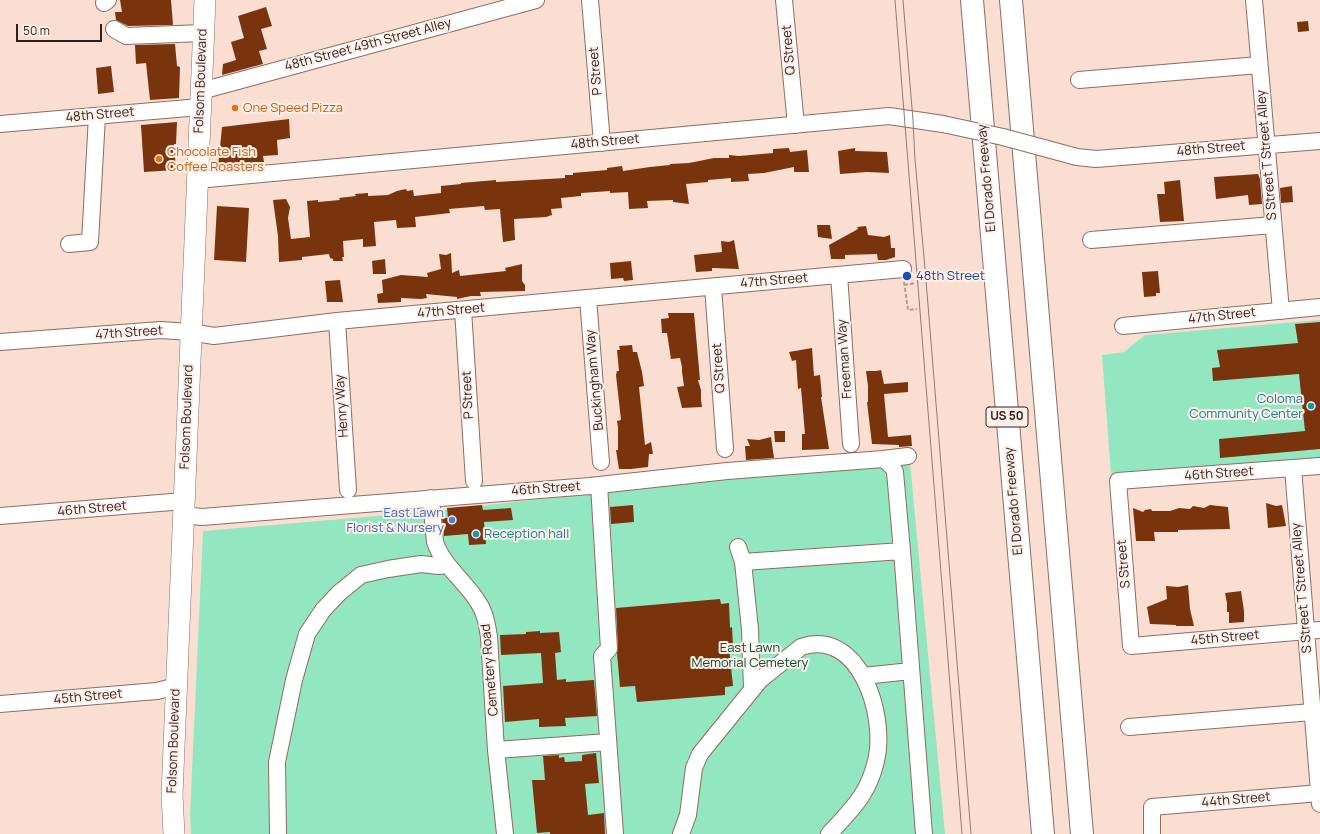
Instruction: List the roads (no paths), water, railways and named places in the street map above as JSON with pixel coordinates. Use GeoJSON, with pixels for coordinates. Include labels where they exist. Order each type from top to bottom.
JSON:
{"type":"FeatureCollection","features":[{"type":"Feature","properties":{"kind":"highway","name":"El Dorado Freeway"},"geometry":{"type":"LineString","coordinates":[[972,0],[1043,834]]}},
{"type":"Feature","properties":{"kind":"highway","name":"US 50"},"geometry":{"type":"LineString","coordinates":[[1011,0],[1082,834]]}},
{"type":"Feature","properties":{"kind":"main road","name":"Folsom Boulevard"},"geometry":{"type":"LineString","coordinates":[[174,834],[172,795],[176,686],[200,99],[206,0]]}},
{"type":"Feature","properties":{"kind":"street","name":"48th Street 49th Street Alley"},"geometry":{"type":"LineString","coordinates":[[200,99],[536,0]]}},
{"type":"Feature","properties":{"kind":"street","name":"P Street"},"geometry":{"type":"LineString","coordinates":[[590,0],[602,143]]}},
{"type":"Feature","properties":{"kind":"street","name":"Q Street"},"geometry":{"type":"LineString","coordinates":[[784,0],[796,125]]}},
{"type":"Feature","properties":{"kind":"street","name":"S Street T Street Alley"},"geometry":{"type":"LineString","coordinates":[[1254,0],[1281,310]]}},
{"type":"Feature","properties":{"kind":"street"},"geometry":{"type":"LineString","coordinates":[[114,29],[126,36],[203,33]]}},
{"type":"Feature","properties":{"kind":"street"},"geometry":{"type":"LineString","coordinates":[[1079,80],[1259,65]]}},
{"type":"Feature","properties":{"kind":"street","name":"48th Street"},"geometry":{"type":"LineString","coordinates":[[0,124],[97,116],[200,99]]}},
{"type":"Feature","properties":{"kind":"street"},"geometry":{"type":"LineString","coordinates":[[69,244],[90,242],[97,116]]}},
{"type":"Feature","properties":{"kind":"street","name":"48th Street"},"geometry":{"type":"LineString","coordinates":[[197,180],[889,116],[943,124],[1003,137],[1077,157],[1096,159],[1320,141]]}},
{"type":"Feature","properties":{"kind":"street"},"geometry":{"type":"LineString","coordinates":[[1091,240],[1273,226]]}},
{"type":"Feature","properties":{"kind":"street","name":"47th Street"},"geometry":{"type":"LineString","coordinates":[[0,342],[161,330],[190,332],[214,336],[337,321],[839,275],[903,277]]}},
{"type":"Feature","properties":{"kind":"street","name":"Freeman Way"},"geometry":{"type":"LineString","coordinates":[[839,275],[851,444]]}},
{"type":"Feature","properties":{"kind":"street","name":"Q Street"},"geometry":{"type":"LineString","coordinates":[[713,287],[725,449]]}},
{"type":"Feature","properties":{"kind":"street","name":"Buckingham Way"},"geometry":{"type":"LineString","coordinates":[[588,298],[601,462]]}},
{"type":"Feature","properties":{"kind":"street","name":"47th Street"},"geometry":{"type":"LineString","coordinates":[[1123,326],[1320,307]]}},
{"type":"Feature","properties":{"kind":"street","name":"P Street"},"geometry":{"type":"LineString","coordinates":[[463,310],[474,481]]}},
{"type":"Feature","properties":{"kind":"street","name":"Henry Way"},"geometry":{"type":"LineString","coordinates":[[337,321],[348,490]]}},
{"type":"Feature","properties":{"kind":"street","name":"46th Street"},"geometry":{"type":"LineString","coordinates":[[0,516],[184,508],[202,517],[599,485],[727,471],[908,456]]}},
{"type":"Feature","properties":{"kind":"street"},"geometry":{"type":"LineString","coordinates":[[883,459],[891,464],[894,472],[902,552],[924,834]]}},
{"type":"Feature","properties":{"kind":"street","name":"46th Street"},"geometry":{"type":"LineString","coordinates":[[1118,482],[1320,466]]}},
{"type":"Feature","properties":{"kind":"street","name":"S Street T Street Alley"},"geometry":{"type":"LineString","coordinates":[[1293,468],[1313,631],[1312,712],[1320,797]]}},
{"type":"Feature","properties":{"kind":"street","name":"S Street"},"geometry":{"type":"LineString","coordinates":[[1118,482],[1131,646]]}},
{"type":"Feature","properties":{"kind":"street"},"geometry":{"type":"LineString","coordinates":[[599,485],[608,649],[602,656],[615,834]]}},
{"type":"Feature","properties":{"kind":"street","name":"Cemetery Road"},"geometry":{"type":"LineString","coordinates":[[431,498],[434,542],[441,556],[478,601],[487,623],[496,750],[505,834]]}},
{"type":"Feature","properties":{"kind":"street"},"geometry":{"type":"LineString","coordinates":[[752,689],[750,629],[740,554],[902,552]]}},
{"type":"Feature","properties":{"kind":"street"},"geometry":{"type":"LineString","coordinates":[[278,834],[277,762],[294,680],[307,634],[323,610],[339,593],[361,575],[421,564],[439,566],[448,565]]}},
{"type":"Feature","properties":{"kind":"street","name":"45th Street"},"geometry":{"type":"LineString","coordinates":[[1131,646],[1313,631]]}},
{"type":"Feature","properties":{"kind":"street"},"geometry":{"type":"LineString","coordinates":[[681,834],[688,815],[696,760],[707,744],[760,680],[788,656],[808,644],[832,647],[841,651],[849,658],[863,676],[870,690],[876,717],[879,747],[870,779],[859,801],[829,834]]}},
{"type":"Feature","properties":{"kind":"street"},"geometry":{"type":"LineString","coordinates":[[863,676],[911,671]]}},
{"type":"Feature","properties":{"kind":"street","name":"45th Street"},"geometry":{"type":"LineString","coordinates":[[0,704],[156,691],[176,686]]}},
{"type":"Feature","properties":{"kind":"street"},"geometry":{"type":"LineString","coordinates":[[1129,727],[1312,712]]}},
{"type":"Feature","properties":{"kind":"street"},"geometry":{"type":"LineString","coordinates":[[496,750],[608,742]]}},
{"type":"Feature","properties":{"kind":"street","name":"44th Street"},"geometry":{"type":"LineString","coordinates":[[1152,834],[1152,807],[1320,797]]}},
{"type":"Feature","properties":{"kind":"tram line"},"geometry":{"type":"LineString","coordinates":[[895,0],[962,834]]}},
{"type":"Feature","properties":{"kind":"tram line"},"geometry":{"type":"LineString","coordinates":[[903,0],[971,834]]}},
{"type":"Feature","properties":{"kind":"place","name":"One Speed Pizza"},"geometry":{"type":"Point","coordinates":[235,108]}},
{"type":"Feature","properties":{"kind":"place","name":"Chocolate Fish Coffee Roasters"},"geometry":{"type":"Point","coordinates":[159,159]}},
{"type":"Feature","properties":{"kind":"place","name":"48th Street"},"geometry":{"type":"Point","coordinates":[907,276]}},
{"type":"Feature","properties":{"kind":"place","name":"Coloma Community Center"},"geometry":{"type":"Point","coordinates":[1311,406]}},
{"type":"Feature","properties":{"kind":"place","name":"East Lawn Florist & Nursery"},"geometry":{"type":"Point","coordinates":[452,520]}},
{"type":"Feature","properties":{"kind":"place","name":"Reception hall"},"geometry":{"type":"Point","coordinates":[476,534]}},
{"type":"Feature","properties":{"kind":"park label","name":"East Lawn Memorial Cemetery"},"geometry":{"type":"Point","coordinates":[750,656]}}]}
